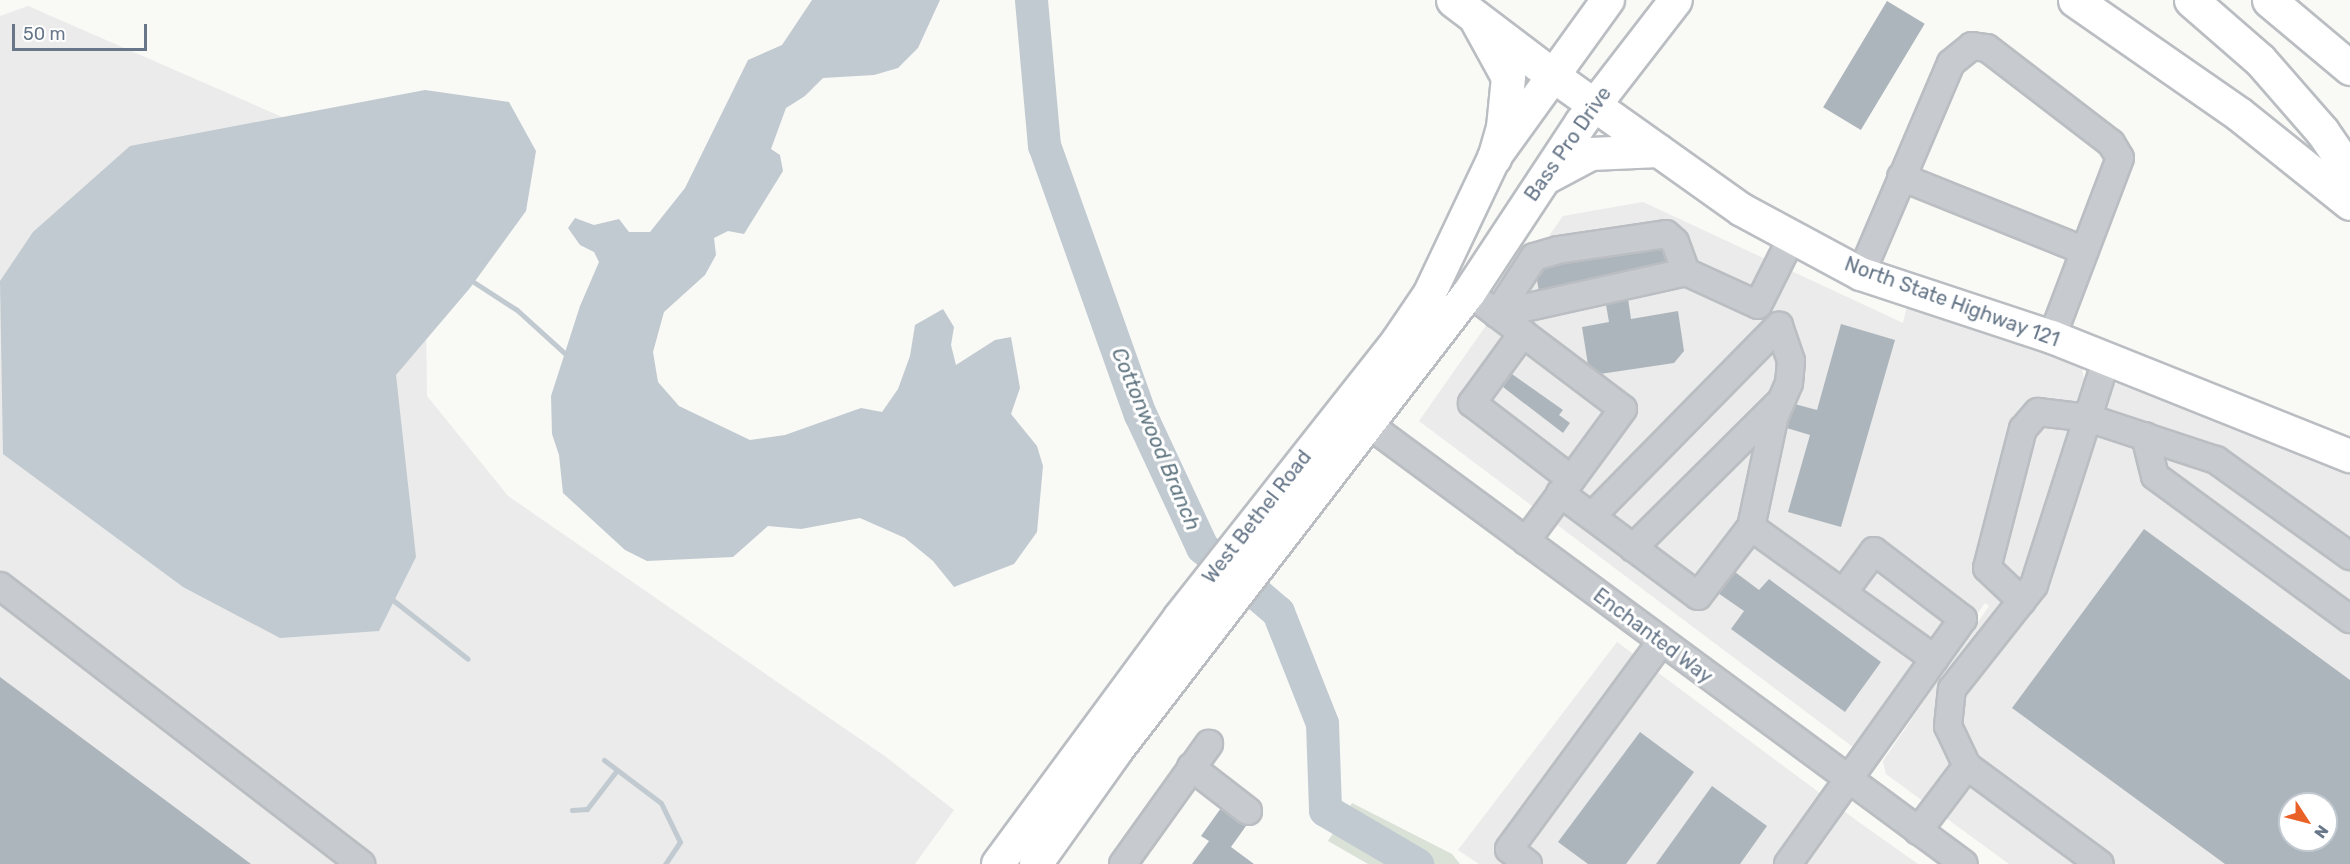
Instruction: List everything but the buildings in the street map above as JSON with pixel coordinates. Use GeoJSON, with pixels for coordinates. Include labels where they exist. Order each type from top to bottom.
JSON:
{"type":"FeatureCollection","features":[{"type":"Feature","properties":{"kind":"highway"},"geometry":{"type":"LineString","coordinates":[[2075,0],[2208,91],[2350,203]]}},
{"type":"Feature","properties":{"kind":"highway"},"geometry":{"type":"LineString","coordinates":[[2191,0],[2260,60],[2322,131],[2350,172]]}},
{"type":"Feature","properties":{"kind":"highway"},"geometry":{"type":"LineString","coordinates":[[2269,0],[2350,68]]}},
{"type":"Feature","properties":{"kind":"highway"},"geometry":{"type":"LineString","coordinates":[[1464,8],[1552,75]]}},
{"type":"Feature","properties":{"kind":"highway"},"geometry":{"type":"LineString","coordinates":[[1464,8],[1508,77],[1503,127],[1494,158]]}},
{"type":"Feature","properties":{"kind":"main road"},"geometry":{"type":"LineString","coordinates":[[1494,158],[1608,0]]}},
{"type":"Feature","properties":{"kind":"main road","name":"Bass Pro Drive"},"geometry":{"type":"LineString","coordinates":[[1469,293],[1595,104],[1676,0]]}},
{"type":"Feature","properties":{"kind":"main road","name":"North State Highway 121"},"geometry":{"type":"LineString","coordinates":[[1552,75],[1742,210],[1861,274],[2052,337],[2350,456]]}},
{"type":"Feature","properties":{"kind":"main road"},"geometry":{"type":"LineString","coordinates":[[1542,181],[1591,154],[1659,151]]}},
{"type":"Feature","properties":{"kind":"main road","name":"West Bethel Road"},"geometry":{"type":"LineString","coordinates":[[998,864],[1180,617],[1429,295],[1494,158]]}},
{"type":"Feature","properties":{"kind":"main road","name":"West Bethel Road"},"geometry":{"type":"LineString","coordinates":[[1036,864],[1205,636],[1469,293]]}},
{"type":"Feature","properties":{"kind":"street"},"geometry":{"type":"LineString","coordinates":[[1861,274],[1951,63],[1972,46],[1987,48],[2111,143],[2120,158],[2052,337]]}},
{"type":"Feature","properties":{"kind":"street"},"geometry":{"type":"LineString","coordinates":[[1901,177],[2085,251]]}},
{"type":"Feature","properties":{"kind":"street"},"geometry":{"type":"LineString","coordinates":[[1497,314],[1534,257],[1558,249],[1666,234],[1676,242],[1686,272]]}},
{"type":"Feature","properties":{"kind":"street"},"geometry":{"type":"LineString","coordinates":[[1758,305],[1792,237]]}},
{"type":"Feature","properties":{"kind":"street"},"geometry":{"type":"LineString","coordinates":[[1497,314],[1686,272],[1758,305],[1779,326],[1791,361],[1790,383],[1774,419],[1751,527],[1698,596],[1592,516],[1566,486],[1472,403],[1523,333]]}},
{"type":"Feature","properties":{"kind":"street"},"geometry":{"type":"LineString","coordinates":[[1469,293],[1623,409],[1526,541]]}},
{"type":"Feature","properties":{"kind":"street"},"geometry":{"type":"LineString","coordinates":[[1592,516],[1779,326]]}},
{"type":"Feature","properties":{"kind":"street"},"geometry":{"type":"LineString","coordinates":[[2100,864],[1967,766],[1948,726],[1952,689],[2034,585],[2107,358]]}},
{"type":"Feature","properties":{"kind":"street"},"geometry":{"type":"LineString","coordinates":[[1633,548],[1782,399]]}},
{"type":"Feature","properties":{"kind":"street","name":"Enchanted Way"},"geometry":{"type":"LineString","coordinates":[[1343,406],[1848,781],[1964,864]]}},
{"type":"Feature","properties":{"kind":"street"},"geometry":{"type":"LineString","coordinates":[[2022,601],[1987,568],[2023,429],[2037,412],[2088,418],[2216,460],[2350,556]]}},
{"type":"Feature","properties":{"kind":"street"},"geometry":{"type":"LineString","coordinates":[[2145,436],[2155,476],[2350,619]]}},
{"type":"Feature","properties":{"kind":"street"},"geometry":{"type":"LineString","coordinates":[[1751,527],[1935,658]]}},
{"type":"Feature","properties":{"kind":"street"},"geometry":{"type":"LineString","coordinates":[[1788,864],[1963,619],[1874,551],[1843,593]]}},
{"type":"Feature","properties":{"kind":"street"},"geometry":{"type":"LineString","coordinates":[[0,586],[361,864]]}},
{"type":"Feature","properties":{"kind":"street"},"geometry":{"type":"LineString","coordinates":[[1528,864],[1509,849],[1661,642]]}},
{"type":"Feature","properties":{"kind":"street"},"geometry":{"type":"LineString","coordinates":[[1123,864],[1209,744]]}},
{"type":"Feature","properties":{"kind":"street"},"geometry":{"type":"LineString","coordinates":[[1918,831],[1967,766]]}},
{"type":"Feature","properties":{"kind":"street"},"geometry":{"type":"LineString","coordinates":[[1191,767],[1248,811]]}},
{"type":"Feature","properties":{"kind":"shaded area"},"geometry":{"type":"Polygon","coordinates":[[[812,0],[940,0],[918,48],[898,68],[874,75],[823,78],[805,96],[786,108],[771,149],[780,155],[783,171],[744,234],[728,231],[714,238],[716,255],[705,275],[664,312],[653,352],[658,382],[679,406],[750,440],[785,435],[861,408],[882,412],[898,389],[910,356],[915,325],[943,309],[954,327],[951,345],[956,365],[995,340],[1011,337],[1020,388],[1011,414],[1037,446],[1043,466],[1037,532],[1014,564],[954,587],[933,561],[905,538],[860,518],[801,529],[768,526],[733,557],[647,561],[625,550],[563,493],[559,455],[552,434],[551,396],[580,306],[599,262],[594,252],[580,245],[568,228],[575,218],[594,225],[619,219],[629,232],[650,232],[685,188],[748,60],[782,45],[812,0]]]}},
{"type":"Feature","properties":{"kind":"shaded area"},"geometry":{"type":"Polygon","coordinates":[[[28,6],[424,179],[427,396],[508,496],[886,757],[954,810],[915,864],[0,864],[0,16],[28,6]]]}},
{"type":"Feature","properties":{"kind":"shaded area"},"geometry":{"type":"Polygon","coordinates":[[[425,90],[509,102],[536,151],[526,211],[470,288],[396,375],[416,557],[379,631],[280,638],[183,587],[3,454],[0,281],[33,232],[130,146],[425,90]]]}},
{"type":"Feature","properties":{"kind":"shaded area"},"geometry":{"type":"Polygon","coordinates":[[[1643,202],[1903,323],[1907,306],[2069,356],[2082,369],[2084,379],[2110,387],[2125,378],[2350,465],[2350,864],[2009,864],[1886,774],[1883,761],[1989,606],[1985,603],[1873,762],[1419,421],[1563,216],[1643,202]]]}},
{"type":"Feature","properties":{"kind":"shaded area"},"geometry":{"type":"Polygon","coordinates":[[[1617,642],[1918,864],[1479,864],[1458,850],[1617,642]]]}},
{"type":"Feature","properties":{"kind":"shaded area"},"geometry":{"type":"Polygon","coordinates":[[[1352,803],[1452,854],[1460,864],[1368,864],[1328,841],[1352,803]]]}},
{"type":"Feature","properties":{"kind":"waterway","name":"Cottonwood Branch"},"geometry":{"type":"LineString","coordinates":[[1031,0],[1044,145],[1140,414],[1202,547],[1278,612],[1322,723],[1325,810],[1417,864]]}},
{"type":"Feature","properties":{"kind":"waterway"},"geometry":{"type":"LineString","coordinates":[[469,279],[517,310],[570,358]]}},
{"type":"Feature","properties":{"kind":"waterway"},"geometry":{"type":"LineString","coordinates":[[389,597],[468,659]]}},
{"type":"Feature","properties":{"kind":"waterway"},"geometry":{"type":"LineString","coordinates":[[604,760],[661,803],[680,842],[665,864]]}},
{"type":"Feature","properties":{"kind":"waterway"},"geometry":{"type":"LineString","coordinates":[[572,810],[587,809],[617,770]]}}]}
